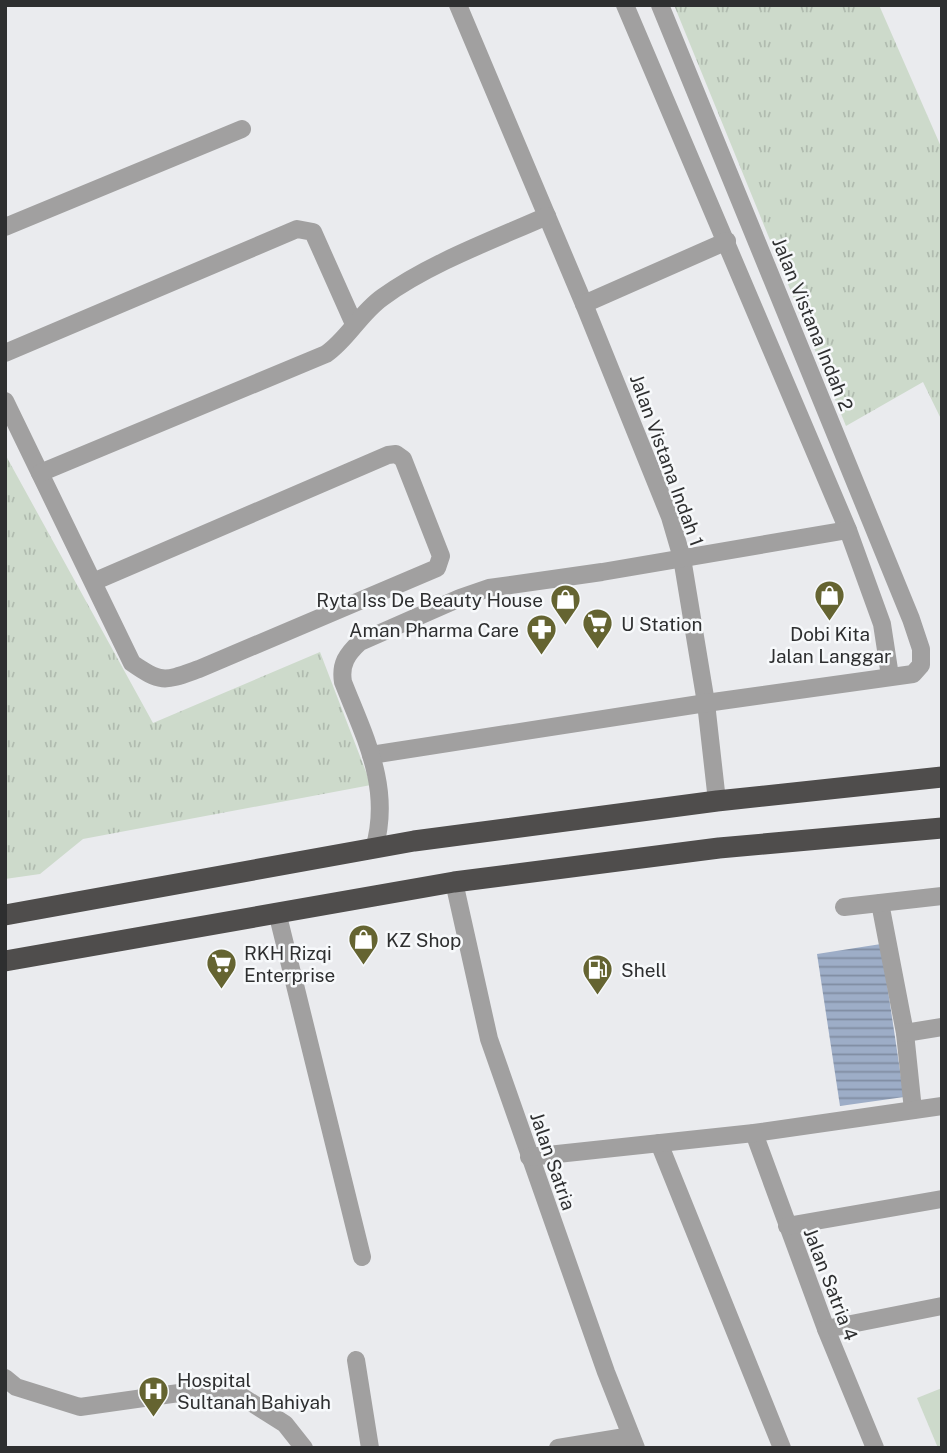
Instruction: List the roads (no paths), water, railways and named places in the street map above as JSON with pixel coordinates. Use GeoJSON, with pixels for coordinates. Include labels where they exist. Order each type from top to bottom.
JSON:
{"type":"FeatureCollection","features":[{"type":"Feature","properties":{"kind":"highway"},"geometry":{"type":"LineString","coordinates":[[5,915],[414,841],[717,801],[942,777]]}},
{"type":"Feature","properties":{"kind":"highway"},"geometry":{"type":"LineString","coordinates":[[5,961],[454,882],[719,848],[942,828]]}},
{"type":"Feature","properties":{"kind":"street"},"geometry":{"type":"LineString","coordinates":[[371,755],[890,676],[882,624],[848,530],[625,5]]}},
{"type":"Feature","properties":{"kind":"street","name":"Jalan Vistana Indah 2"},"geometry":{"type":"LineString","coordinates":[[660,5],[911,618],[921,649],[920,665],[913,674],[890,676]]}},
{"type":"Feature","properties":{"kind":"street","name":"Jalan Vistana Indah 1"},"geometry":{"type":"LineString","coordinates":[[465,7],[547,216],[652,468],[682,558],[706,703],[717,801]]}},
{"type":"Feature","properties":{"kind":"street"},"geometry":{"type":"LineString","coordinates":[[5,227],[242,130]]}},
{"type":"Feature","properties":{"kind":"street"},"geometry":{"type":"LineString","coordinates":[[40,473],[326,354],[337,346],[368,309],[383,297],[421,274],[547,216]]}},
{"type":"Feature","properties":{"kind":"street"},"geometry":{"type":"LineString","coordinates":[[5,353],[297,229],[313,232],[354,324]]}},
{"type":"Feature","properties":{"kind":"street"},"geometry":{"type":"LineString","coordinates":[[584,304],[727,241]]}},
{"type":"Feature","properties":{"kind":"street"},"geometry":{"type":"LineString","coordinates":[[5,401],[132,663],[153,677],[173,678],[199,669],[437,568],[441,561],[440,550],[409,471],[403,459],[396,454],[379,458],[93,582]]}},
{"type":"Feature","properties":{"kind":"street"},"geometry":{"type":"LineString","coordinates":[[374,849],[382,814],[380,788],[341,670],[348,653],[360,642],[460,597],[489,588],[848,530]]}},
{"type":"Feature","properties":{"kind":"street","name":"Jalan Satria"},"geometry":{"type":"LineString","coordinates":[[454,882],[489,1040],[633,1442]]}},
{"type":"Feature","properties":{"kind":"street"},"geometry":{"type":"LineString","coordinates":[[844,907],[942,896]]}},
{"type":"Feature","properties":{"kind":"street"},"geometry":{"type":"LineString","coordinates":[[880,903],[905,1033],[913,1110]]}},
{"type":"Feature","properties":{"kind":"street"},"geometry":{"type":"LineString","coordinates":[[278,912],[362,1257]]}},
{"type":"Feature","properties":{"kind":"street"},"geometry":{"type":"LineString","coordinates":[[905,1033],[942,1027]]}},
{"type":"Feature","properties":{"kind":"street"},"geometry":{"type":"LineString","coordinates":[[529,1157],[754,1133],[942,1106]]}},
{"type":"Feature","properties":{"kind":"street","name":"Jalan Satria 4"},"geometry":{"type":"LineString","coordinates":[[754,1133],[825,1329],[875,1448]]}},
{"type":"Feature","properties":{"kind":"street"},"geometry":{"type":"LineString","coordinates":[[659,1143],[782,1448]]}},
{"type":"Feature","properties":{"kind":"street"},"geometry":{"type":"LineString","coordinates":[[787,1226],[942,1199]]}},
{"type":"Feature","properties":{"kind":"street"},"geometry":{"type":"LineString","coordinates":[[825,1329],[942,1306]]}},
{"type":"Feature","properties":{"kind":"street"},"geometry":{"type":"LineString","coordinates":[[356,1360],[370,1448]]}},
{"type":"Feature","properties":{"kind":"street"},"geometry":{"type":"LineString","coordinates":[[5,1378],[16,1387],[80,1406],[186,1392],[241,1396],[285,1424],[304,1448]]}},
{"type":"Feature","properties":{"kind":"street"},"geometry":{"type":"LineString","coordinates":[[558,1448],[633,1442]]}},
{"type":"Feature","properties":{"kind":"water"},"geometry":{"type":"Polygon","coordinates":[[[881,944],[904,1097],[840,1106],[817,954],[881,944]]]}},
{"type":"Feature","properties":{"kind":"place","name":"Dobi Kita Jalan Langgar"},"geometry":{"type":"Point","coordinates":[830,622]}},
{"type":"Feature","properties":{"kind":"place","name":"Ryta Iss De Beauty House"},"geometry":{"type":"Point","coordinates":[566,627]}},
{"type":"Feature","properties":{"kind":"place","name":"U Station"},"geometry":{"type":"Point","coordinates":[598,651]}},
{"type":"Feature","properties":{"kind":"place","name":"Aman Pharma Care"},"geometry":{"type":"Point","coordinates":[542,657]}},
{"type":"Feature","properties":{"kind":"place","name":"KZ Shop"},"geometry":{"type":"Point","coordinates":[363,967]}},
{"type":"Feature","properties":{"kind":"place","name":"RKH Rizqi Enterprise"},"geometry":{"type":"Point","coordinates":[221,991]}},
{"type":"Feature","properties":{"kind":"place","name":"Shell"},"geometry":{"type":"Point","coordinates":[598,997]}},
{"type":"Feature","properties":{"kind":"place","name":"Hospital Sultanah Bahiyah"},"geometry":{"type":"Point","coordinates":[154,1418]}}]}
